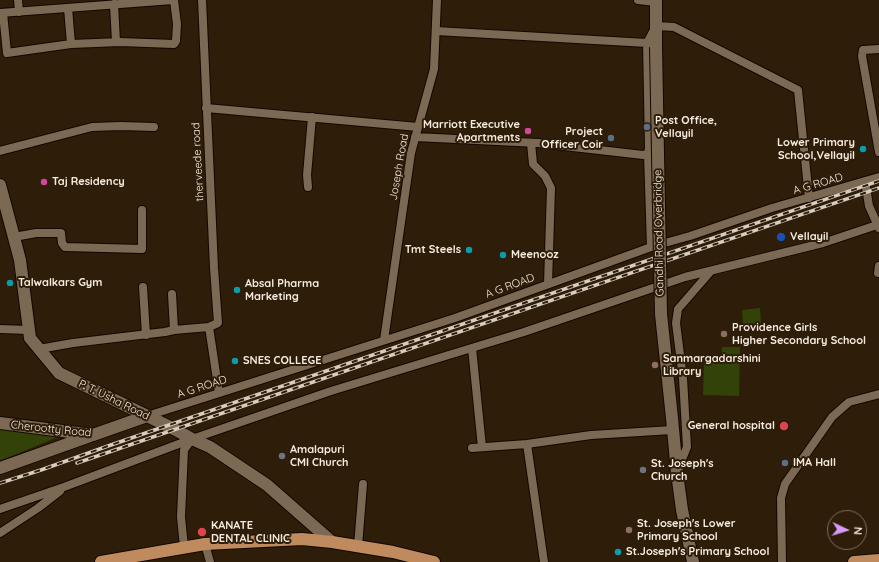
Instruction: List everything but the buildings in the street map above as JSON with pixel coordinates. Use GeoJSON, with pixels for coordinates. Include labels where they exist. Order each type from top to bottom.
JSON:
{"type":"FeatureCollection","features":[{"type":"Feature","properties":{"kind":"main road"},"geometry":{"type":"LineString","coordinates":[[102,562],[140,558],[184,547],[205,544],[302,539],[332,542],[393,552],[434,562]]}},
{"type":"Feature","properties":{"kind":"main road"},"geometry":{"type":"LineString","coordinates":[[854,562],[879,560]]}},
{"type":"Feature","properties":{"kind":"street"},"geometry":{"type":"LineString","coordinates":[[18,0],[19,12]]}},
{"type":"Feature","properties":{"kind":"street"},"geometry":{"type":"LineString","coordinates":[[174,0],[177,24],[176,41],[174,44],[116,42],[71,44],[7,53],[1,13],[68,8],[174,0]]}},
{"type":"Feature","properties":{"kind":"street","name":"therveede road"},"geometry":{"type":"LineString","coordinates":[[202,0],[206,108],[218,323],[209,327]]}},
{"type":"Feature","properties":{"kind":"street","name":"Joseph Road"},"geometry":{"type":"LineString","coordinates":[[384,340],[410,153],[434,69],[437,0]]}},
{"type":"Feature","properties":{"kind":"street"},"geometry":{"type":"LineString","coordinates":[[638,0],[656,1]]}},
{"type":"Feature","properties":{"kind":"street","name":"Gandhi Road Overbridge"},"geometry":{"type":"LineString","coordinates":[[656,1],[656,26],[652,45],[661,314],[677,473],[682,510],[693,562]]}},
{"type":"Feature","properties":{"kind":"street"},"geometry":{"type":"LineString","coordinates":[[114,4],[116,42]]}},
{"type":"Feature","properties":{"kind":"street"},"geometry":{"type":"LineString","coordinates":[[68,8],[71,44]]}},
{"type":"Feature","properties":{"kind":"street"},"geometry":{"type":"LineString","coordinates":[[656,26],[674,27],[798,90],[809,198]]}},
{"type":"Feature","properties":{"kind":"street"},"geometry":{"type":"LineString","coordinates":[[436,31],[652,45],[648,154],[651,247]]}},
{"type":"Feature","properties":{"kind":"street"},"geometry":{"type":"LineString","coordinates":[[879,49],[863,50],[862,56],[879,152]]}},
{"type":"Feature","properties":{"kind":"street"},"geometry":{"type":"LineString","coordinates":[[206,108],[418,127]]}},
{"type":"Feature","properties":{"kind":"street"},"geometry":{"type":"LineString","coordinates":[[308,188],[307,175],[312,117]]}},
{"type":"Feature","properties":{"kind":"street"},"geometry":{"type":"LineString","coordinates":[[0,152],[92,127],[154,127]]}},
{"type":"Feature","properties":{"kind":"street"},"geometry":{"type":"LineString","coordinates":[[415,137],[531,143],[643,155],[648,154]]}},
{"type":"Feature","properties":{"kind":"street"},"geometry":{"type":"LineString","coordinates":[[531,143],[533,164],[545,176],[551,188],[548,284]]}},
{"type":"Feature","properties":{"kind":"street","name":"A G ROAD"},"geometry":{"type":"LineString","coordinates":[[147,416],[455,318],[651,247],[690,236],[772,208],[879,177]]}},
{"type":"Feature","properties":{"kind":"street"},"geometry":{"type":"LineString","coordinates":[[0,509],[64,487],[192,439],[331,391],[524,332],[685,277],[823,243],[878,227],[869,206],[865,181]]}},
{"type":"Feature","properties":{"kind":"street","name":"P. T. Usha Road"},"geometry":{"type":"LineString","coordinates":[[0,185],[20,260],[30,338],[59,373],[210,447],[267,485],[332,542]]}},
{"type":"Feature","properties":{"kind":"street"},"geometry":{"type":"LineString","coordinates":[[14,237],[36,233],[61,233],[62,243],[65,247],[142,248],[142,210]]}},
{"type":"Feature","properties":{"kind":"street"},"geometry":{"type":"LineString","coordinates":[[677,473],[687,447],[683,378],[676,323],[678,309],[711,271]]}},
{"type":"Feature","properties":{"kind":"street"},"geometry":{"type":"LineString","coordinates":[[144,287],[146,335]]}},
{"type":"Feature","properties":{"kind":"street"},"geometry":{"type":"LineString","coordinates":[[172,294],[174,330]]}},
{"type":"Feature","properties":{"kind":"street"},"geometry":{"type":"LineString","coordinates":[[39,350],[73,343],[209,327],[218,393]]}},
{"type":"Feature","properties":{"kind":"street"},"geometry":{"type":"LineString","coordinates":[[0,329],[28,330]]}},
{"type":"Feature","properties":{"kind":"street"},"geometry":{"type":"LineString","coordinates":[[472,348],[482,447]]}},
{"type":"Feature","properties":{"kind":"street"},"geometry":{"type":"LineString","coordinates":[[782,562],[781,498],[785,484],[832,417],[849,402],[879,394]]}},
{"type":"Feature","properties":{"kind":"street","name":"Cherootty Road"},"geometry":{"type":"LineString","coordinates":[[0,423],[93,435],[147,416]]}},
{"type":"Feature","properties":{"kind":"street"},"geometry":{"type":"LineString","coordinates":[[472,448],[527,444],[672,424]]}},
{"type":"Feature","properties":{"kind":"street"},"geometry":{"type":"LineString","coordinates":[[0,468],[93,435]]}},
{"type":"Feature","properties":{"kind":"street"},"geometry":{"type":"LineString","coordinates":[[184,547],[181,517],[184,450],[192,439]]}},
{"type":"Feature","properties":{"kind":"street"},"geometry":{"type":"LineString","coordinates":[[527,444],[544,562]]}},
{"type":"Feature","properties":{"kind":"street"},"geometry":{"type":"LineString","coordinates":[[358,546],[363,484]]}},
{"type":"Feature","properties":{"kind":"street"},"geometry":{"type":"LineString","coordinates":[[0,533],[38,508],[64,487]]}},
{"type":"Feature","properties":{"kind":"street"},"geometry":{"type":"LineString","coordinates":[[205,544],[210,562]]}},
{"type":"Feature","properties":{"kind":"green space"},"geometry":{"type":"Polygon","coordinates":[[[760,308],[761,323],[743,325],[742,310],[760,308]]]}},
{"type":"Feature","properties":{"kind":"green space"},"geometry":{"type":"Polygon","coordinates":[[[722,347],[740,347],[739,396],[703,395],[704,359],[722,360],[722,347]]]}},
{"type":"Feature","properties":{"kind":"green space"},"geometry":{"type":"Polygon","coordinates":[[[0,429],[58,437],[0,461],[0,429]]]}},
{"type":"Feature","properties":{"kind":"railway"},"geometry":{"type":"LineString","coordinates":[[0,483],[879,181]]}},
{"type":"Feature","properties":{"kind":"railway"},"geometry":{"type":"LineString","coordinates":[[77,463],[879,188]]}},
{"type":"Feature","properties":{"kind":"place","name":"Post Office, Vellayil"},"geometry":{"type":"Point","coordinates":[647,127]}},
{"type":"Feature","properties":{"kind":"place","name":"Marriott Executive Apartments"},"geometry":{"type":"Point","coordinates":[528,131]}},
{"type":"Feature","properties":{"kind":"place","name":"Project Officer Coir"},"geometry":{"type":"Point","coordinates":[611,138]}},
{"type":"Feature","properties":{"kind":"place","name":"Lower Primary School,Vellayil"},"geometry":{"type":"Point","coordinates":[863,149]}},
{"type":"Feature","properties":{"kind":"place","name":"Taj Residency"},"geometry":{"type":"Point","coordinates":[44,182]}},
{"type":"Feature","properties":{"kind":"place","name":"Vellayil"},"geometry":{"type":"Point","coordinates":[781,237]}},
{"type":"Feature","properties":{"kind":"place","name":"Tmt Steels"},"geometry":{"type":"Point","coordinates":[469,250]}},
{"type":"Feature","properties":{"kind":"place","name":"Meenooz"},"geometry":{"type":"Point","coordinates":[503,255]}},
{"type":"Feature","properties":{"kind":"place","name":"Talwalkars Gym"},"geometry":{"type":"Point","coordinates":[10,283]}},
{"type":"Feature","properties":{"kind":"place","name":"Absal Pharma Marketing"},"geometry":{"type":"Point","coordinates":[237,290]}},
{"type":"Feature","properties":{"kind":"place","name":"Providence Girls Higher Secondary School"},"geometry":{"type":"Point","coordinates":[724,334]}},
{"type":"Feature","properties":{"kind":"place","name":"SNES COLLEGE"},"geometry":{"type":"Point","coordinates":[235,361]}},
{"type":"Feature","properties":{"kind":"place","name":"Sanmargadarshini Library"},"geometry":{"type":"Point","coordinates":[655,365]}},
{"type":"Feature","properties":{"kind":"place","name":"General hospital"},"geometry":{"type":"Point","coordinates":[784,426]}},
{"type":"Feature","properties":{"kind":"place","name":"Amalapuri CMI Church"},"geometry":{"type":"Point","coordinates":[282,456]}},
{"type":"Feature","properties":{"kind":"place","name":"IMA Hall"},"geometry":{"type":"Point","coordinates":[785,463]}},
{"type":"Feature","properties":{"kind":"place","name":"St. Joseph's Church"},"geometry":{"type":"Point","coordinates":[643,470]}},
{"type":"Feature","properties":{"kind":"place","name":"St. Joseph's Lower Primary School"},"geometry":{"type":"Point","coordinates":[629,530]}},
{"type":"Feature","properties":{"kind":"place","name":"KANATE DENTAL CLINIC"},"geometry":{"type":"Point","coordinates":[202,532]}},
{"type":"Feature","properties":{"kind":"place","name":"St.Joseph's Primary School"},"geometry":{"type":"Point","coordinates":[618,552]}}]}
